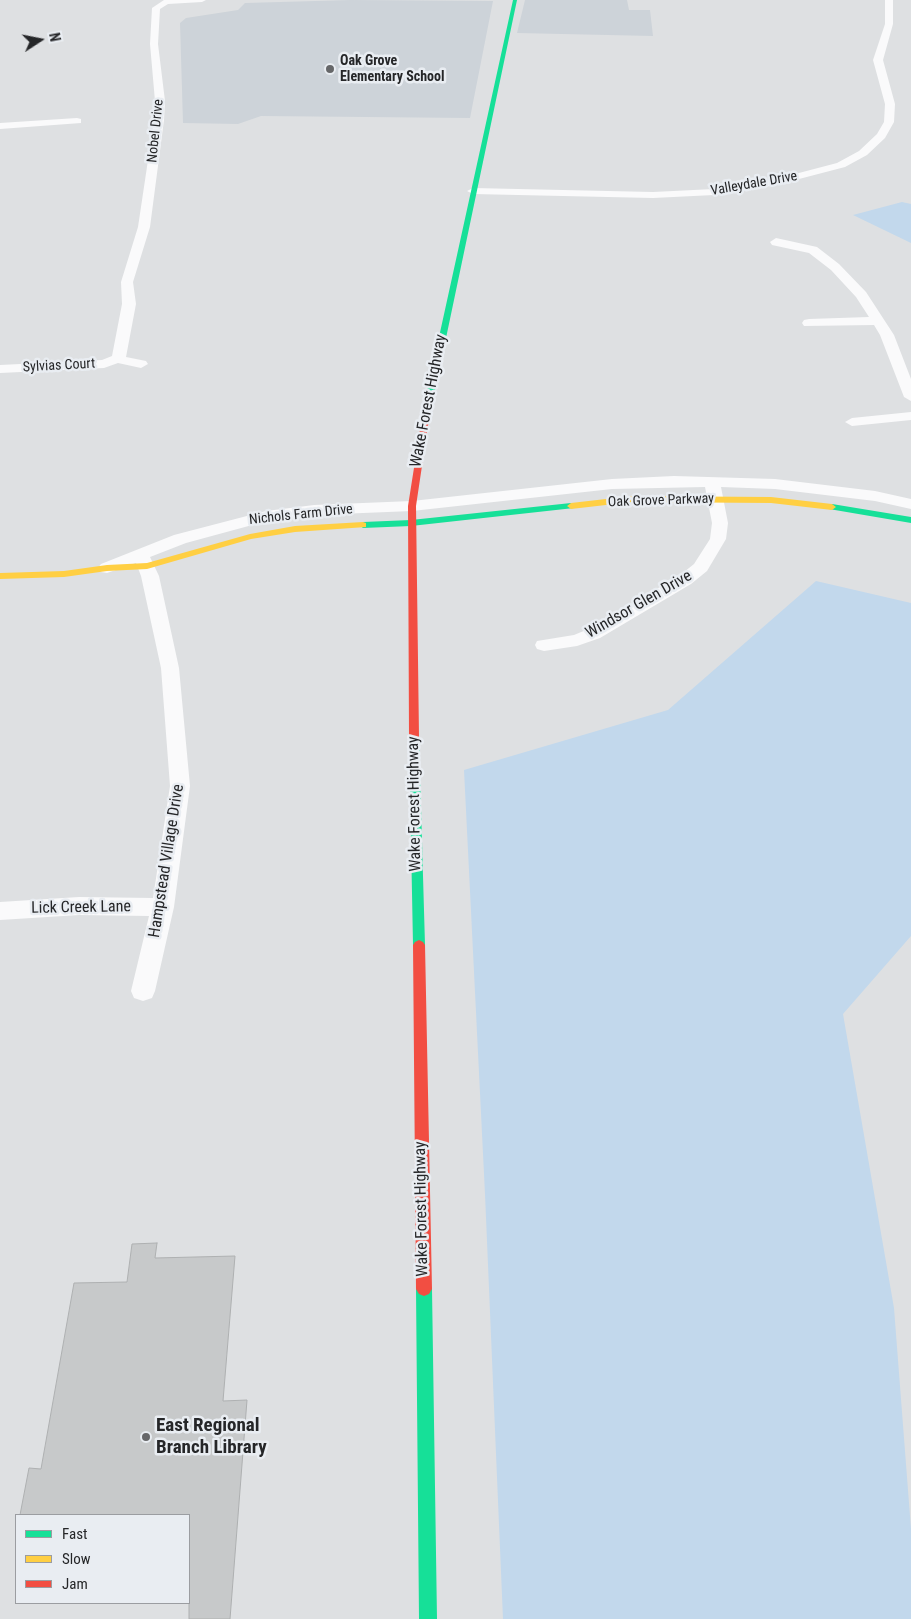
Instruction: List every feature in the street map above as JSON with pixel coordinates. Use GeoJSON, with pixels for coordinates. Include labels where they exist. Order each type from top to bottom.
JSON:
{"type":"FeatureCollection","features":[{"type":"Feature","properties":{"kind":"main road","name":"Wake Forest Highway"},"geometry":{"type":"LineString","coordinates":[[428,1619],[411,523],[422,433],[515,0]]}},
{"type":"Feature","properties":{"kind":"main road","name":"Oak Grove Parkway"},"geometry":{"type":"LineString","coordinates":[[411,523],[632,499],[715,499],[817,504],[911,520]]}},
{"type":"Feature","properties":{"kind":"main road","name":"Nichols Farm Drive"},"geometry":{"type":"LineString","coordinates":[[144,560],[273,532],[333,526],[411,523]]}},
{"type":"Feature","properties":{"kind":"main road","name":"Nichols Farm Drive"},"geometry":{"type":"LineString","coordinates":[[0,576],[64,574],[108,568]]}},
{"type":"Feature","properties":{"kind":"street","name":"Nobel Drive"},"geometry":{"type":"LineString","coordinates":[[130,270],[144,228],[159,120],[160,95],[154,44],[156,8],[166,2],[202,0]]}},
{"type":"Feature","properties":{"kind":"street","name":"Valleydale Drive"},"geometry":{"type":"LineString","coordinates":[[473,191],[653,195],[714,192],[776,182],[841,165],[863,153],[881,136],[890,122],[890,104],[880,77],[878,60],[889,24],[888,0]]}},
{"type":"Feature","properties":{"kind":"street"},"geometry":{"type":"LineString","coordinates":[[0,126],[77,121]]}},
{"type":"Feature","properties":{"kind":"street"},"geometry":{"type":"LineString","coordinates":[[776,242],[801,246],[821,256],[861,295],[879,321],[894,349],[911,398]]}},
{"type":"Feature","properties":{"kind":"street","name":"Sylvias Court"},"geometry":{"type":"LineString","coordinates":[[117,360],[121,352],[129,304],[127,282],[130,270]]}},
{"type":"Feature","properties":{"kind":"street"},"geometry":{"type":"LineString","coordinates":[[809,324],[879,321]]}},
{"type":"Feature","properties":{"kind":"street","name":"Sylvias Court"},"geometry":{"type":"LineString","coordinates":[[0,369],[96,365],[117,360],[141,364]]}},
{"type":"Feature","properties":{"kind":"street"},"geometry":{"type":"LineString","coordinates":[[852,422],[911,416]]}},
{"type":"Feature","properties":{"kind":"street","name":"Oak Grove Parkway"},"geometry":{"type":"LineString","coordinates":[[412,506],[612,484],[712,481],[815,488],[911,504]]}},
{"type":"Feature","properties":{"kind":"street","name":"Windsor Glen Drive"},"geometry":{"type":"LineString","coordinates":[[544,645],[577,640],[593,634],[685,580],[701,567],[718,539],[720,522],[712,481]]}},
{"type":"Feature","properties":{"kind":"street","name":"Nichols Farm Drive"},"geometry":{"type":"LineString","coordinates":[[108,568],[144,560],[212,529],[266,516],[314,510],[412,506]]}},
{"type":"Feature","properties":{"kind":"street","name":"Hampstead Village Drive"},"geometry":{"type":"LineString","coordinates":[[143,991],[163,907],[180,786],[170,668],[144,560]]}},
{"type":"Feature","properties":{"kind":"street","name":"Lick Creek Lane"},"geometry":{"type":"LineString","coordinates":[[0,910],[79,906],[163,907]]}},
{"type":"Feature","properties":{"kind":"shaded area","name":"Oak Grove Elementary School"},"geometry":{"type":"Polygon","coordinates":[[[351,0],[493,1],[470,118],[261,116],[238,124],[183,123],[180,23],[186,18],[238,10],[245,3],[351,0]]]}},
{"type":"Feature","properties":{"kind":"shaded area"},"geometry":{"type":"Polygon","coordinates":[[[525,0],[627,0],[629,10],[650,10],[653,36],[517,33],[525,0]]]}},
{"type":"Feature","properties":{"kind":"shaded area"},"geometry":{"type":"Polygon","coordinates":[[[902,202],[911,204],[911,243],[853,215],[902,202]]]}},
{"type":"Feature","properties":{"kind":"shaded area"},"geometry":{"type":"Polygon","coordinates":[[[816,581],[911,603],[911,936],[843,1014],[894,1308],[911,1529],[911,1619],[503,1619],[485,1194],[464,770],[668,710],[816,581]]]}},
{"type":"Feature","properties":{"kind":"building","name":"East Regional Branch Library"},"geometry":{"type":"Polygon","coordinates":[[[157,1243],[155,1258],[235,1256],[223,1401],[247,1400],[230,1619],[189,1619],[190,1514],[20,1514],[29,1468],[41,1469],[74,1283],[127,1282],[132,1244],[157,1243]]]}},
{"type":"Feature","properties":{"kind":"traffic: fast"},"geometry":{"type":"LineString","coordinates":[[425,419],[515,0]]}},
{"type":"Feature","properties":{"kind":"traffic: fast"},"geometry":{"type":"LineString","coordinates":[[363,525],[411,523],[571,506]]}},
{"type":"Feature","properties":{"kind":"traffic: fast"},"geometry":{"type":"LineString","coordinates":[[832,507],[911,520]]}},
{"type":"Feature","properties":{"kind":"traffic: fast"},"geometry":{"type":"LineString","coordinates":[[414,737],[419,945]]}},
{"type":"Feature","properties":{"kind":"traffic: fast"},"geometry":{"type":"LineString","coordinates":[[424,1289],[428,1619]]}},
{"type":"Feature","properties":{"kind":"traffic: slow"},"geometry":{"type":"LineString","coordinates":[[571,506],[632,499],[771,500],[832,507]]}},
{"type":"Feature","properties":{"kind":"traffic: slow"},"geometry":{"type":"LineString","coordinates":[[0,576],[64,574],[107,568],[147,566],[250,537],[295,529],[363,525]]}},
{"type":"Feature","properties":{"kind":"traffic: jam"},"geometry":{"type":"LineString","coordinates":[[414,737],[412,506],[425,419]]}},
{"type":"Feature","properties":{"kind":"traffic: jam"},"geometry":{"type":"LineString","coordinates":[[419,945],[424,1289]]}},
{"type":"Feature","properties":{"kind":"place","name":"Oak Grove Elementary School"},"geometry":{"type":"Point","coordinates":[330,69]}},
{"type":"Feature","properties":{"kind":"place","name":"East Regional Branch Library"},"geometry":{"type":"Point","coordinates":[146,1437]}}]}
